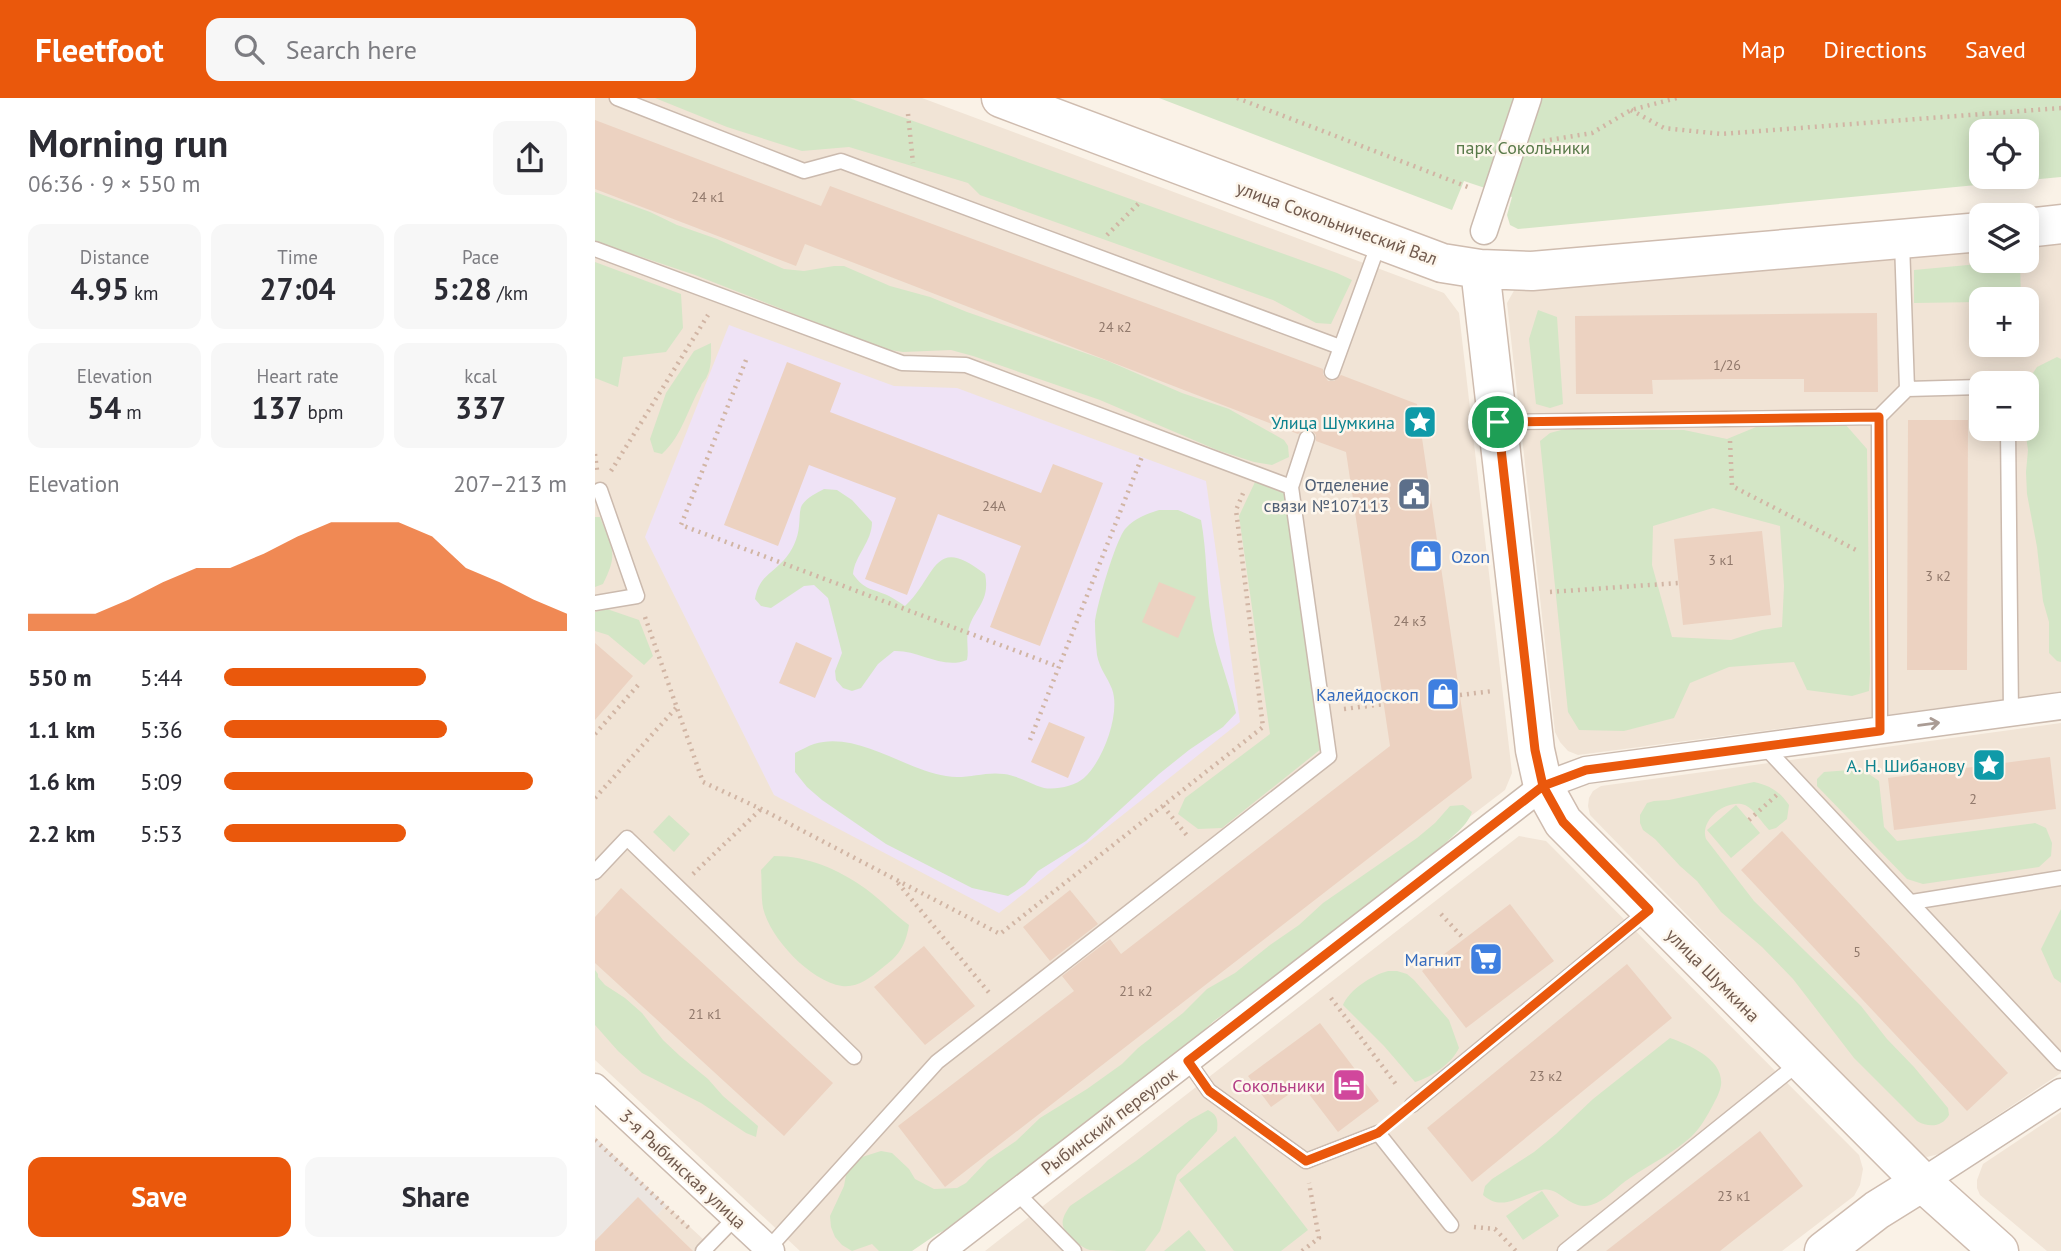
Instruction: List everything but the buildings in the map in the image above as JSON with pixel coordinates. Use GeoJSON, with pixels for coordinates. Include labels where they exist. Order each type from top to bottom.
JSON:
{"type":"FeatureCollection","features":[{"type":"Feature","properties":{"kind":"street","name":"улица Сокольнический Вал"},"geometry":{"type":"LineString","coordinates":[[1001,98],[1442,262],[1482,252],[1532,271],[1969,233]]}},
{"type":"Feature","properties":{"kind":"street"},"geometry":{"type":"LineString","coordinates":[[1482,252],[1495,197],[1528,98]]}},
{"type":"Feature","properties":{"kind":"street"},"geometry":{"type":"LineString","coordinates":[[2039,227],[2061,224]]}},
{"type":"Feature","properties":{"kind":"street","name":"улица Шумкина"},"geometry":{"type":"LineString","coordinates":[[1482,252],[1535,750],[1543,786],[1563,822],[1649,910],[1921,1182],[1999,1251]]}},
{"type":"Feature","properties":{"kind":"street","name":"Рыбинский переулок"},"geometry":{"type":"LineString","coordinates":[[941,1251],[1543,786],[1586,770],[2061,706]]}},
{"type":"Feature","properties":{"kind":"street","name":"3-я Рыбинская улица"},"geometry":{"type":"LineString","coordinates":[[595,1087],[769,1250]]}},
{"type":"Feature","properties":{"kind":"street"},"geometry":{"type":"LineString","coordinates":[[1824,1251],[1877,1210],[2061,1092]]}},
{"type":"Feature","properties":{"kind":"lane"},"geometry":{"type":"LineString","coordinates":[[617,98],[804,171],[841,161],[1340,347]]}},
{"type":"Feature","properties":{"kind":"lane"},"geometry":{"type":"LineString","coordinates":[[2061,224],[2061,232]]}},
{"type":"Feature","properties":{"kind":"lane"},"geometry":{"type":"LineString","coordinates":[[1332,372],[1380,239]]}},
{"type":"Feature","properties":{"kind":"lane"},"geometry":{"type":"LineString","coordinates":[[1902,240],[1906,389]]}},
{"type":"Feature","properties":{"kind":"lane"},"geometry":{"type":"LineString","coordinates":[[595,248],[902,363],[966,365],[1291,487]]}},
{"type":"Feature","properties":{"kind":"lane"},"geometry":{"type":"LineString","coordinates":[[1880,731],[1879,417],[1906,389],[1969,387]]}},
{"type":"Feature","properties":{"kind":"lane"},"geometry":{"type":"LineString","coordinates":[[1498,422],[1879,417]]}},
{"type":"Feature","properties":{"kind":"lane"},"geometry":{"type":"LineString","coordinates":[[769,1250],[937,1062],[1329,756],[1291,487],[1307,438]]}},
{"type":"Feature","properties":{"kind":"lane"},"geometry":{"type":"LineString","coordinates":[[2008,441],[2011,713]]}},
{"type":"Feature","properties":{"kind":"lane"},"geometry":{"type":"LineString","coordinates":[[595,603],[637,596],[600,490]]}},
{"type":"Feature","properties":{"kind":"lane"},"geometry":{"type":"LineString","coordinates":[[1764,746],[2061,1063]]}},
{"type":"Feature","properties":{"kind":"lane"},"geometry":{"type":"LineString","coordinates":[[595,872],[627,838],[854,1057]]}},
{"type":"Feature","properties":{"kind":"lane"},"geometry":{"type":"LineString","coordinates":[[1912,902],[2061,878]]}},
{"type":"Feature","properties":{"kind":"lane"},"geometry":{"type":"LineString","coordinates":[[1412,1105],[1649,910]]}},
{"type":"Feature","properties":{"kind":"lane"},"geometry":{"type":"LineString","coordinates":[[1188,1061],[1209,1091],[1306,1161],[1378,1133],[1451,1225]]}},
{"type":"Feature","properties":{"kind":"lane"},"geometry":{"type":"LineString","coordinates":[[1565,1251],[1800,1062]]}},
{"type":"Feature","properties":{"kind":"lane"},"geometry":{"type":"LineString","coordinates":[[1016,1192],[1074,1251]]}},
{"type":"Feature","properties":{"kind":"lane"},"geometry":{"type":"LineString","coordinates":[[705,1248],[735,1218]]}},
{"type":"Feature","properties":{"kind":"path"},"geometry":{"type":"LineString","coordinates":[[1237,98],[1495,197]]}},
{"type":"Feature","properties":{"kind":"path"},"geometry":{"type":"LineString","coordinates":[[1516,135],[1545,142],[1592,132],[1631,110],[1677,98]]}},
{"type":"Feature","properties":{"kind":"path"},"geometry":{"type":"LineString","coordinates":[[1631,110],[1664,128],[1721,134],[2061,108]]}},
{"type":"Feature","properties":{"kind":"path"},"geometry":{"type":"LineString","coordinates":[[908,114],[915,188]]}},
{"type":"Feature","properties":{"kind":"path"},"geometry":{"type":"LineString","coordinates":[[1090,254],[1140,201]]}},
{"type":"Feature","properties":{"kind":"path"},"geometry":{"type":"LineString","coordinates":[[600,490],[721,295]]}},
{"type":"Feature","properties":{"kind":"path"},"geometry":{"type":"LineString","coordinates":[[745,360],[681,525],[1059,667]]}},
{"type":"Feature","properties":{"kind":"path"},"geometry":{"type":"LineString","coordinates":[[1729,419],[1732,486],[1879,562]]}},
{"type":"Feature","properties":{"kind":"path"},"geometry":{"type":"LineString","coordinates":[[1030,740],[1142,457]]}},
{"type":"Feature","properties":{"kind":"path"},"geometry":{"type":"LineString","coordinates":[[637,596],[703,782],[761,809],[1000,934],[1263,727],[1235,510],[1251,473]]}},
{"type":"Feature","properties":{"kind":"path"},"geometry":{"type":"LineString","coordinates":[[1547,593],[1678,583]]}},
{"type":"Feature","properties":{"kind":"path"},"geometry":{"type":"LineString","coordinates":[[595,734],[639,684]]}},
{"type":"Feature","properties":{"kind":"path"},"geometry":{"type":"LineString","coordinates":[[1322,711],[1384,704]]}},
{"type":"Feature","properties":{"kind":"path"},"geometry":{"type":"LineString","coordinates":[[595,797],[676,708]]}},
{"type":"Feature","properties":{"kind":"path"},"geometry":{"type":"LineString","coordinates":[[1749,820],[1784,790]]}},
{"type":"Feature","properties":{"kind":"path"},"geometry":{"type":"LineString","coordinates":[[1163,806],[1202,855]]}},
{"type":"Feature","properties":{"kind":"path"},"geometry":{"type":"LineString","coordinates":[[705,863],[761,809]]}},
{"type":"Feature","properties":{"kind":"path"},"geometry":{"type":"LineString","coordinates":[[895,879],[1004,1010]]}},
{"type":"Feature","properties":{"kind":"path"},"geometry":{"type":"LineString","coordinates":[[1441,914],[1464,939]]}},
{"type":"Feature","properties":{"kind":"path"},"geometry":{"type":"LineString","coordinates":[[1331,998],[1412,1105]]}},
{"type":"Feature","properties":{"kind":"path"},"geometry":{"type":"LineString","coordinates":[[595,1140],[705,1248]]}},
{"type":"Feature","properties":{"kind":"path"},"geometry":{"type":"LineString","coordinates":[[1302,1251],[1319,1238],[1306,1161]]}},
{"type":"Feature","properties":{"kind":"path"},"geometry":{"type":"LineString","coordinates":[[1451,1225],[1495,1229],[1515,1251]]}},
{"type":"Feature","properties":{"kind":"shaded area"},"geometry":{"type":"Polygon","coordinates":[[[595,98],[922,98],[1444,293],[1459,313],[1512,773],[1505,790],[901,1251],[800,1251],[595,1060],[595,98]]]}},
{"type":"Feature","properties":{"kind":"shaded area"},"geometry":{"type":"Polygon","coordinates":[[[2061,244],[2061,692],[1578,755],[1568,751],[1555,732],[1507,303],[1516,287],[1969,252],[1969,273],[2039,273],[2039,246],[2061,244]]]}},
{"type":"Feature","properties":{"kind":"shaded area"},"geometry":{"type":"Polygon","coordinates":[[[729,325],[894,386],[957,388],[1206,481],[1240,722],[999,913],[774,795],[645,537],[729,325]]]}},
{"type":"Feature","properties":{"kind":"shaded area"},"geometry":{"type":"Polygon","coordinates":[[[2061,723],[2061,1073],[1939,1154],[1927,1157],[1916,1151],[1590,815],[1588,806],[1593,791],[1601,786],[2061,723]]]}},
{"type":"Feature","properties":{"kind":"shaded area"},"geometry":{"type":"Polygon","coordinates":[[[1519,836],[1546,841],[1859,1155],[1863,1169],[1860,1185],[1854,1196],[1782,1251],[985,1251],[1519,836]]]}},
{"type":"Feature","properties":{"kind":"shaded area"},"geometry":{"type":"Polygon","coordinates":[[[2061,1112],[2061,1251],[2047,1251],[1980,1195],[1977,1180],[1983,1164],[2061,1112]]]}},
{"type":"Feature","properties":{"kind":"shaded area"},"geometry":{"type":"Polygon","coordinates":[[[595,1137],[666,1205],[625,1251],[595,1251],[595,1137]]]}},
{"type":"Feature","properties":{"kind":"shaded area"},"geometry":{"type":"Polygon","coordinates":[[[666,1205],[716,1251],[625,1251],[666,1205]]]}},
{"type":"Feature","properties":{"kind":"green space"},"geometry":{"type":"Polygon","coordinates":[[[655,98],[849,98],[1352,280],[1331,324],[1316,323],[1273,300],[980,195],[968,183],[849,147],[802,151],[727,127],[655,98]]]}},
{"type":"Feature","properties":{"kind":"green space","name":"парк Сокольники"},"geometry":{"type":"Polygon","coordinates":[[[1159,98],[2061,98],[2061,177],[2039,179],[2039,119],[1969,119],[1969,186],[1518,229],[1510,225],[1507,215],[1512,197],[1464,181],[1452,210],[1159,98]]]}},
{"type":"Feature","properties":{"kind":"green space"},"geometry":{"type":"Polygon","coordinates":[[[595,192],[717,239],[784,269],[804,271],[844,266],[890,286],[930,297],[1108,361],[1182,393],[1229,409],[1284,440],[1288,446],[1289,457],[1272,465],[1254,462],[1217,450],[1100,400],[951,350],[903,352],[884,349],[695,275],[595,241],[595,192]]]}},
{"type":"Feature","properties":{"kind":"green space"},"geometry":{"type":"Polygon","coordinates":[[[595,262],[681,294],[683,328],[666,352],[623,357],[618,387],[595,378],[595,262]]]}},
{"type":"Feature","properties":{"kind":"green space"},"geometry":{"type":"Polygon","coordinates":[[[1969,265],[1969,273],[2020,273],[2021,287],[1969,287],[1969,302],[1914,303],[1914,270],[1969,265]]]}},
{"type":"Feature","properties":{"kind":"green space"},"geometry":{"type":"Polygon","coordinates":[[[1538,310],[1557,317],[1563,404],[1550,408],[1536,404],[1529,339],[1538,310]]]}},
{"type":"Feature","properties":{"kind":"green space"},"geometry":{"type":"Polygon","coordinates":[[[711,343],[709,372],[680,430],[662,454],[654,452],[650,439],[666,393],[694,351],[711,343]]]}},
{"type":"Feature","properties":{"kind":"green space"},"geometry":{"type":"Polygon","coordinates":[[[2057,357],[2061,359],[2061,662],[2049,653],[2049,622],[2043,601],[2027,494],[2027,441],[2039,441],[2039,371],[2034,371],[2057,357]]]}},
{"type":"Feature","properties":{"kind":"green space"},"geometry":{"type":"Polygon","coordinates":[[[1845,424],[1867,449],[1869,691],[1852,696],[1807,690],[1794,662],[1729,667],[1690,683],[1674,718],[1624,731],[1579,730],[1568,712],[1540,441],[1550,433],[1565,429],[1684,430],[1727,439],[1761,425],[1845,424]],[[1713,508],[1653,526],[1652,565],[1672,637],[1731,640],[1782,627],[1784,586],[1780,526],[1713,508]]]}},
{"type":"Feature","properties":{"kind":"green space"},"geometry":{"type":"Polygon","coordinates":[[[1255,482],[1286,494],[1321,749],[1222,828],[1198,829],[1178,814],[1185,798],[1270,734],[1239,516],[1255,482]]]}},
{"type":"Feature","properties":{"kind":"green space"},"geometry":{"type":"Polygon","coordinates":[[[824,489],[837,490],[852,500],[872,522],[853,574],[865,586],[905,606],[937,563],[945,558],[955,557],[968,562],[985,574],[983,599],[968,632],[967,660],[949,663],[894,651],[878,664],[861,688],[852,691],[843,688],[836,680],[835,671],[842,653],[828,598],[814,585],[804,586],[771,608],[761,606],[755,599],[762,581],[790,553],[798,531],[802,505],[809,497],[824,489]]]}},
{"type":"Feature","properties":{"kind":"green space"},"geometry":{"type":"Polygon","coordinates":[[[1159,510],[1178,510],[1201,520],[1213,630],[1236,713],[1223,727],[1159,774],[1086,841],[1038,871],[1025,885],[1008,896],[972,888],[886,844],[822,800],[795,772],[795,753],[814,744],[830,741],[863,747],[946,776],[1004,774],[1044,788],[1065,787],[1080,781],[1091,770],[1104,749],[1114,711],[1112,689],[1097,655],[1095,623],[1112,558],[1126,528],[1137,519],[1159,510]]]}},
{"type":"Feature","properties":{"kind":"green space"},"geometry":{"type":"Polygon","coordinates":[[[595,517],[600,517],[612,557],[603,584],[595,587],[595,517]]]}},
{"type":"Feature","properties":{"kind":"green space"},"geometry":{"type":"Polygon","coordinates":[[[607,609],[639,620],[653,656],[644,665],[608,635],[595,631],[595,612],[607,609]]]}},
{"type":"Feature","properties":{"kind":"green space"},"geometry":{"type":"Polygon","coordinates":[[[1862,769],[1879,781],[1884,827],[1897,841],[2035,823],[2046,828],[2052,843],[2051,856],[2039,867],[1923,884],[1907,879],[1817,786],[1817,779],[1824,772],[1862,769]]]}},
{"type":"Feature","properties":{"kind":"green space"},"geometry":{"type":"Polygon","coordinates":[[[1754,782],[1770,787],[1782,796],[1789,805],[1787,819],[1769,830],[1745,805],[1730,805],[1716,812],[1711,818],[1705,832],[1706,839],[1754,901],[1861,1006],[1914,1067],[1948,1108],[1949,1115],[1943,1122],[1926,1125],[1917,1121],[1854,1058],[1793,979],[1762,947],[1721,912],[1697,881],[1643,830],[1640,823],[1640,815],[1647,803],[1754,782]]]}},
{"type":"Feature","properties":{"kind":"green space"},"geometry":{"type":"Polygon","coordinates":[[[1463,805],[1472,812],[1469,818],[1436,853],[1280,980],[1214,1021],[1181,1051],[1063,1144],[1043,1155],[968,1219],[937,1234],[912,1251],[879,1251],[872,1244],[852,1251],[835,1237],[830,1216],[844,1186],[846,1175],[859,1158],[881,1151],[892,1153],[909,1169],[915,1179],[934,1189],[957,1188],[966,1183],[988,1160],[1016,1141],[1040,1118],[1122,1064],[1183,1013],[1207,989],[1235,973],[1299,925],[1323,903],[1417,838],[1450,806],[1463,805]]]}},
{"type":"Feature","properties":{"kind":"green space"},"geometry":{"type":"Polygon","coordinates":[[[1736,805],[1760,833],[1731,858],[1707,830],[1736,805]]]}},
{"type":"Feature","properties":{"kind":"green space"},"geometry":{"type":"Polygon","coordinates":[[[669,815],[690,834],[674,852],[653,832],[669,815]]]}},
{"type":"Feature","properties":{"kind":"green space"},"geometry":{"type":"Polygon","coordinates":[[[774,856],[799,858],[822,865],[845,875],[872,893],[909,925],[903,946],[887,964],[858,984],[842,986],[817,976],[783,945],[767,920],[763,908],[761,870],[774,856]]]}},
{"type":"Feature","properties":{"kind":"green space"},"geometry":{"type":"Polygon","coordinates":[[[2061,909],[2061,983],[2054,978],[2041,949],[2061,909]]]}},
{"type":"Feature","properties":{"kind":"green space"},"geometry":{"type":"Polygon","coordinates":[[[595,970],[605,985],[642,1013],[663,1040],[758,1126],[756,1137],[701,1103],[642,1073],[618,1051],[595,1025],[595,970]]]}},
{"type":"Feature","properties":{"kind":"green space"},"geometry":{"type":"Polygon","coordinates":[[[1388,971],[1407,974],[1414,980],[1449,1020],[1459,1048],[1441,1069],[1415,1082],[1343,1005],[1350,994],[1362,984],[1388,971]]]}},
{"type":"Feature","properties":{"kind":"green space"},"geometry":{"type":"Polygon","coordinates":[[[1670,1038],[1704,1054],[1717,1068],[1720,1076],[1720,1088],[1713,1105],[1698,1129],[1685,1142],[1591,1205],[1577,1205],[1548,1190],[1505,1202],[1490,1200],[1483,1195],[1485,1186],[1492,1179],[1534,1152],[1593,1099],[1670,1038]]]}},
{"type":"Feature","properties":{"kind":"green space"},"geometry":{"type":"Polygon","coordinates":[[[1208,1110],[1217,1119],[1217,1131],[1177,1175],[1160,1231],[1145,1251],[1090,1250],[1067,1233],[1063,1221],[1070,1206],[1208,1110]]]}},
{"type":"Feature","properties":{"kind":"green space"},"geometry":{"type":"Polygon","coordinates":[[[1235,1136],[1308,1230],[1281,1251],[1234,1251],[1179,1180],[1235,1136]]]}},
{"type":"Feature","properties":{"kind":"green space"},"geometry":{"type":"Polygon","coordinates":[[[1542,1191],[1559,1216],[1523,1240],[1506,1216],[1542,1191]]]}},
{"type":"Feature","properties":{"kind":"green space"},"geometry":{"type":"Polygon","coordinates":[[[1189,1230],[1206,1251],[1164,1251],[1189,1230]]]}},
{"type":"Feature","properties":{"kind":"place","name":"Улица Шумкина"},"geometry":{"type":"Point","coordinates":[1420,422]}},
{"type":"Feature","properties":{"kind":"place","name":"Отделение связи №107113"},"geometry":{"type":"Point","coordinates":[1414,494]}},
{"type":"Feature","properties":{"kind":"place","name":"Ozon"},"geometry":{"type":"Point","coordinates":[1426,556]}},
{"type":"Feature","properties":{"kind":"place","name":"Калейдоскоп"},"geometry":{"type":"Point","coordinates":[1443,694]}},
{"type":"Feature","properties":{"kind":"place","name":"А. Н. Шибанову"},"geometry":{"type":"Point","coordinates":[1989,765]}},
{"type":"Feature","properties":{"kind":"place","name":"Магнит"},"geometry":{"type":"Point","coordinates":[1486,959]}},
{"type":"Feature","properties":{"kind":"place","name":"Сокольники"},"geometry":{"type":"Point","coordinates":[1349,1085]}},
{"type":"Feature","properties":{"kind":"route"},"geometry":{"type":"LineString","coordinates":[[1498,422],[1535,750],[1543,786],[1188,1061],[1209,1091],[1306,1161],[1378,1133],[1649,910],[1563,822],[1543,786],[1586,770],[1880,731],[1879,417],[1498,422]]}}]}
